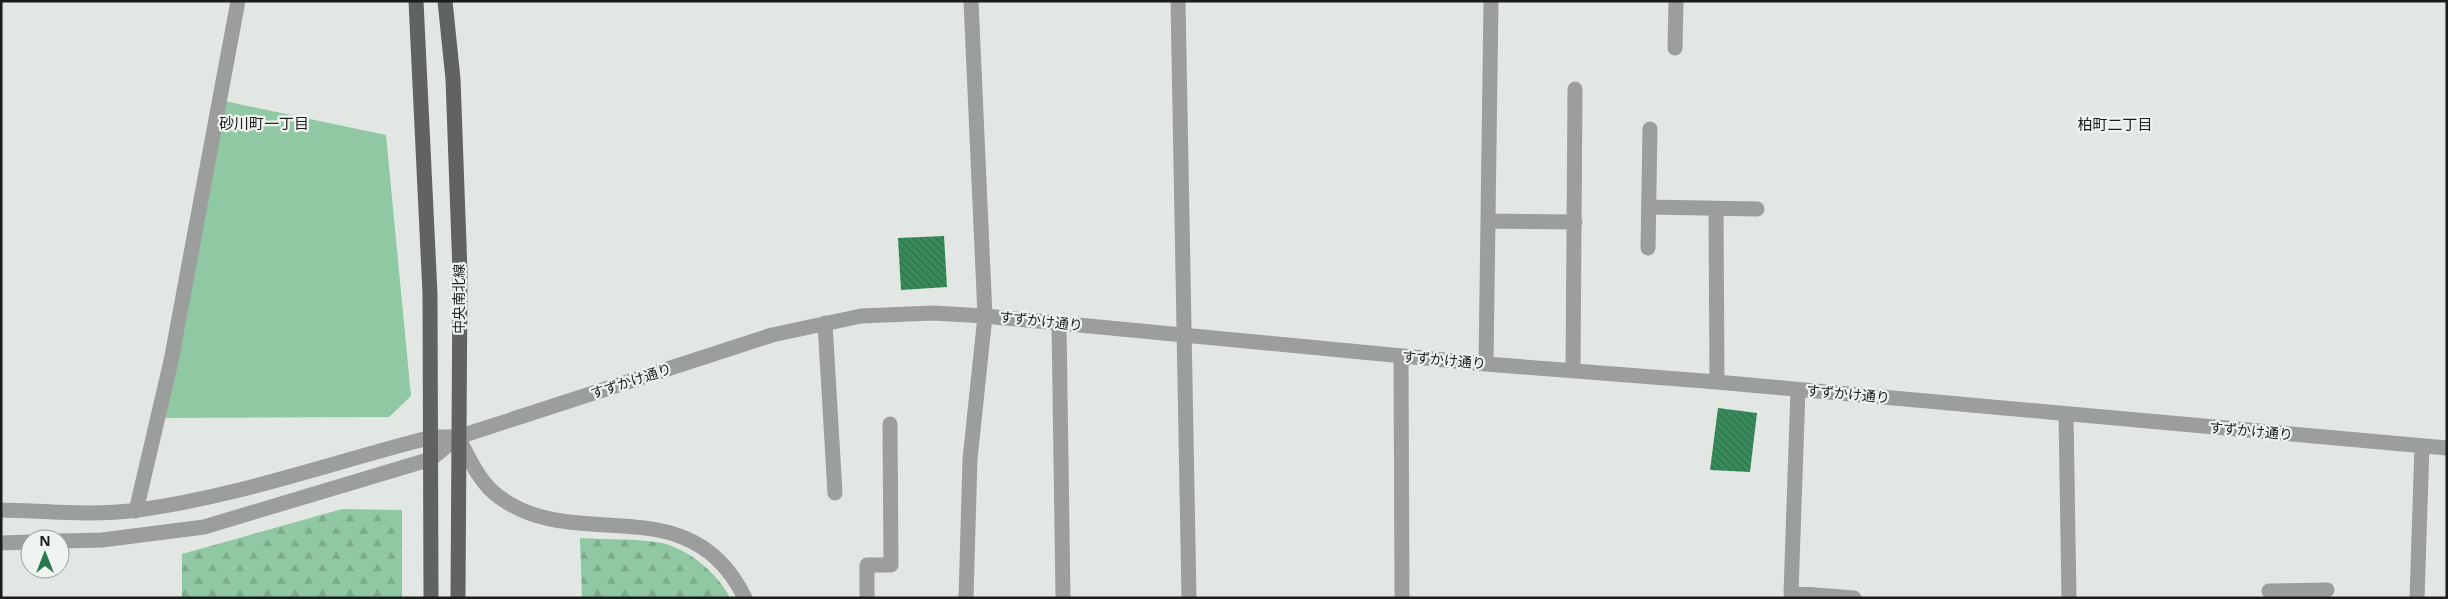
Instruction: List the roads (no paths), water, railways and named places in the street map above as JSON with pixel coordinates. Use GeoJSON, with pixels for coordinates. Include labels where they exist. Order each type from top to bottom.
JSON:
{"type":"FeatureCollection","features":[{"type":"Feature","properties":{"kind":"main road","name":"中央南北線"},"geometry":{"type":"LineString","coordinates":[[416,1],[428,218],[432,437],[431,598]]}},
{"type":"Feature","properties":{"kind":"main road","name":"中央南北線"},"geometry":{"type":"LineString","coordinates":[[445,1],[452,79],[458,195],[458,598]]}},
{"type":"Feature","properties":{"kind":"street"},"geometry":{"type":"LineString","coordinates":[[136,511],[171,361],[238,1]]}},
{"type":"Feature","properties":{"kind":"street"},"geometry":{"type":"LineString","coordinates":[[966,598],[970,459],[985,316],[970,1]]}},
{"type":"Feature","properties":{"kind":"street"},"geometry":{"type":"LineString","coordinates":[[1178,1],[1186,335],[1189,598]]}},
{"type":"Feature","properties":{"kind":"street"},"geometry":{"type":"LineString","coordinates":[[1486,364],[1490,221],[1491,1]]}},
{"type":"Feature","properties":{"kind":"street"},"geometry":{"type":"LineString","coordinates":[[1674,48],[1676,1]]}},
{"type":"Feature","properties":{"kind":"street"},"geometry":{"type":"LineString","coordinates":[[1573,371],[1575,89]]}},
{"type":"Feature","properties":{"kind":"street"},"geometry":{"type":"LineString","coordinates":[[1648,248],[1650,129]]}},
{"type":"Feature","properties":{"kind":"street"},"geometry":{"type":"LineString","coordinates":[[1649,207],[1757,209]]}},
{"type":"Feature","properties":{"kind":"street"},"geometry":{"type":"LineString","coordinates":[[1716,209],[1717,382]]}},
{"type":"Feature","properties":{"kind":"street"},"geometry":{"type":"LineString","coordinates":[[1490,221],[1574,222]]}},
{"type":"Feature","properties":{"kind":"street","name":"すずかけ通り"},"geometry":{"type":"LineString","coordinates":[[458,437],[772,335],[861,316],[896,314],[985,316],[1486,364],[1717,382],[2447,448]]}},
{"type":"Feature","properties":{"kind":"street"},"geometry":{"type":"LineString","coordinates":[[825,323],[835,493]]}},
{"type":"Feature","properties":{"kind":"street"},"geometry":{"type":"LineString","coordinates":[[1059,323],[1063,598]]}},
{"type":"Feature","properties":{"kind":"street"},"geometry":{"type":"LineString","coordinates":[[1401,356],[1402,598]]}},
{"type":"Feature","properties":{"kind":"street"},"geometry":{"type":"LineString","coordinates":[[1798,390],[1791,593],[1854,598]]}},
{"type":"Feature","properties":{"kind":"street"},"geometry":{"type":"LineString","coordinates":[[2066,414],[2069,598]]}},
{"type":"Feature","properties":{"kind":"street"},"geometry":{"type":"LineString","coordinates":[[867,598],[867,565],[891,565],[890,424]]}},
{"type":"Feature","properties":{"kind":"street"},"geometry":{"type":"LineString","coordinates":[[1,510],[136,511],[211,498],[260,486],[432,437],[458,437]]}},
{"type":"Feature","properties":{"kind":"street"},"geometry":{"type":"LineString","coordinates":[[70,541],[102,540],[204,527],[431,459],[458,437]]}},
{"type":"Feature","properties":{"kind":"street"},"geometry":{"type":"LineString","coordinates":[[458,437],[481,477],[493,491],[516,508],[536,516],[562,522],[655,528],[679,534],[703,547],[722,565],[745,598]]}},
{"type":"Feature","properties":{"kind":"street"},"geometry":{"type":"LineString","coordinates":[[2417,598],[2422,446]]}},
{"type":"Feature","properties":{"kind":"street"},"geometry":{"type":"LineString","coordinates":[[1,543],[20,542]]}},
{"type":"Feature","properties":{"kind":"street"},"geometry":{"type":"LineString","coordinates":[[2269,591],[2305,594],[2326,590]]}},
{"type":"Feature","properties":{"kind":"district","name":"砂川町一丁目"},"geometry":{"type":"Point","coordinates":[264,124]}},
{"type":"Feature","properties":{"kind":"district","name":"柏町二丁目"},"geometry":{"type":"Point","coordinates":[2115,125]}}]}
